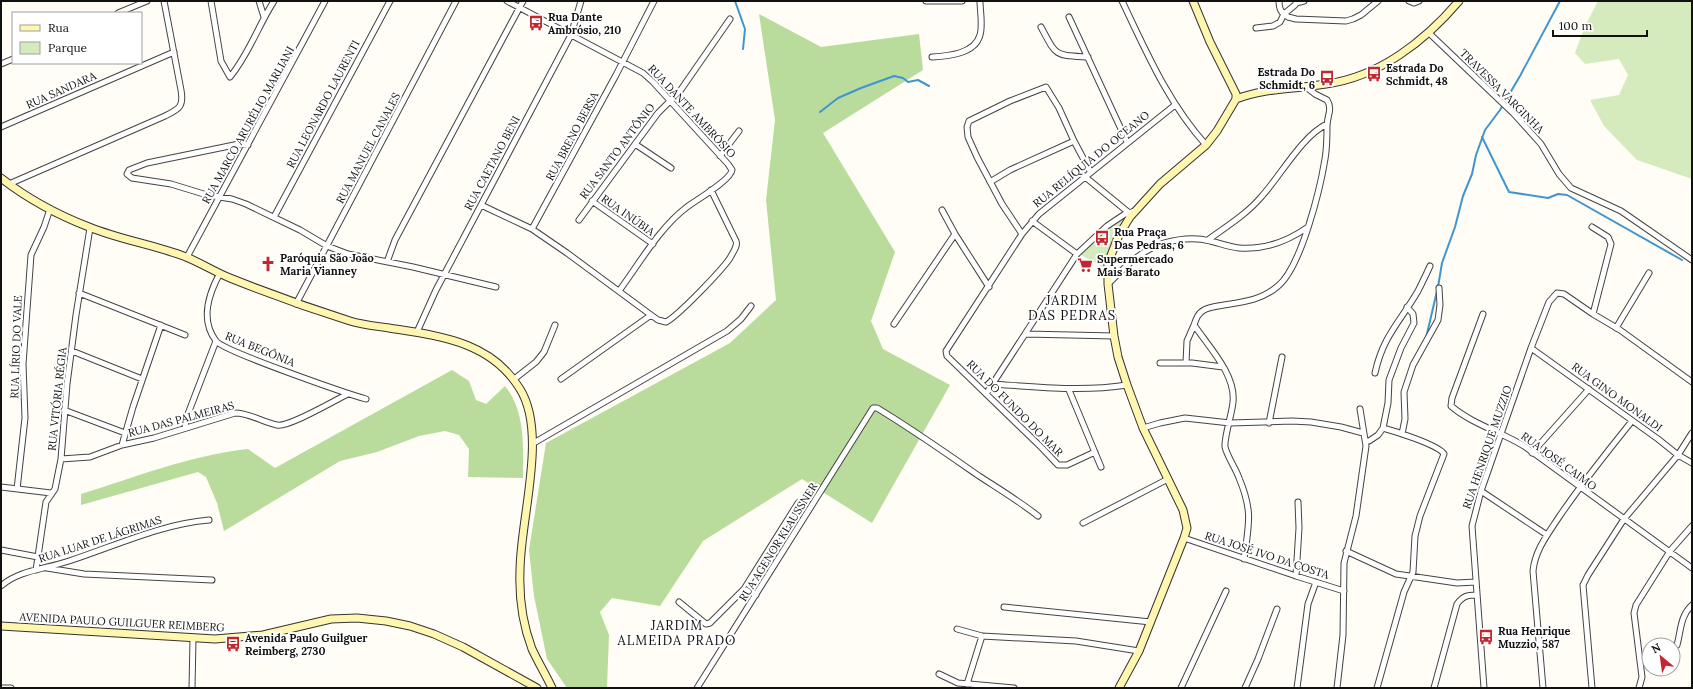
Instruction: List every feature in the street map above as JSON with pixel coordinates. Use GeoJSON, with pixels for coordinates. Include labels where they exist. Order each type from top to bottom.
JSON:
{"type":"FeatureCollection","features":[{"type":"Feature","properties":{"kind":"main road"},"geometry":{"type":"LineString","coordinates":[[1193,1],[1210,42],[1236,97]]}},
{"type":"Feature","properties":{"kind":"main road"},"geometry":{"type":"LineString","coordinates":[[1236,97],[1267,90],[1306,87],[1348,80],[1368,72],[1404,51],[1429,33],[1460,1]]}},
{"type":"Feature","properties":{"kind":"main road"},"geometry":{"type":"LineString","coordinates":[[1119,688],[1139,651],[1187,528],[1186,520],[1143,428],[1126,386],[1114,336],[1108,284],[1108,263],[1114,246],[1132,212],[1160,184],[1206,145],[1217,132],[1236,97]]}},
{"type":"Feature","properties":{"kind":"main road"},"geometry":{"type":"LineString","coordinates":[[1,178],[50,209],[90,228],[187,258],[220,274],[296,304],[357,324],[417,332],[458,341],[469,345],[496,361],[520,388],[529,409],[532,444],[531,466],[521,545],[520,588],[528,636],[533,650],[552,688]]}},
{"type":"Feature","properties":{"kind":"main road","name":"AVENIDA PAULO GUILGUER REIMBERG"},"geometry":{"type":"LineString","coordinates":[[1,626],[215,640],[263,635],[331,619],[357,618],[386,621],[410,626],[434,634],[537,688]]}},
{"type":"Feature","properties":{"kind":"street"},"geometry":{"type":"LineString","coordinates":[[120,12],[147,1]]}},
{"type":"Feature","properties":{"kind":"street"},"geometry":{"type":"LineString","coordinates":[[9,184],[176,111],[181,105],[182,98],[164,1]]}},
{"type":"Feature","properties":{"kind":"street"},"geometry":{"type":"LineString","coordinates":[[210,1],[220,60],[230,77],[248,51],[264,17],[274,1]]}},
{"type":"Feature","properties":{"kind":"street"},"geometry":{"type":"LineString","coordinates":[[259,1],[264,17]]}},
{"type":"Feature","properties":{"kind":"street","name":"RUA MARCO ARURÉLIO MARLIANI"},"geometry":{"type":"LineString","coordinates":[[187,258],[325,1]]}},
{"type":"Feature","properties":{"kind":"street","name":"RUA LEONARDO LAURENTI"},"geometry":{"type":"LineString","coordinates":[[274,217],[390,1]]}},
{"type":"Feature","properties":{"kind":"street","name":"RUA MANUEL CANALES"},"geometry":{"type":"LineString","coordinates":[[296,304],[456,1]]}},
{"type":"Feature","properties":{"kind":"street","name":"RUA DANTE AMBRÓSIO"},"geometry":{"type":"LineString","coordinates":[[507,1],[623,61],[647,76],[728,164],[732,171],[711,190]]}},
{"type":"Feature","properties":{"kind":"street"},"geometry":{"type":"LineString","coordinates":[[387,262],[395,240],[523,1]]}},
{"type":"Feature","properties":{"kind":"street","name":"RUA CAETANO BENI"},"geometry":{"type":"LineString","coordinates":[[417,332],[436,290],[571,35],[581,1]]}},
{"type":"Feature","properties":{"kind":"street","name":"RUA BRENO BERSA"},"geometry":{"type":"LineString","coordinates":[[532,229],[654,1]]}},
{"type":"Feature","properties":{"kind":"street"},"geometry":{"type":"LineString","coordinates":[[926,1],[962,1]]}},
{"type":"Feature","properties":{"kind":"street"},"geometry":{"type":"LineString","coordinates":[[932,56],[953,55],[974,45],[978,41],[981,34],[980,1]]}},
{"type":"Feature","properties":{"kind":"street"},"geometry":{"type":"LineString","coordinates":[[1122,1],[1160,78],[1175,104],[1191,128],[1206,145]]}},
{"type":"Feature","properties":{"kind":"street"},"geometry":{"type":"LineString","coordinates":[[1279,1],[1280,9],[1284,14],[1296,19],[1346,21],[1361,15],[1378,1]]}},
{"type":"Feature","properties":{"kind":"street"},"geometry":{"type":"LineString","coordinates":[[1256,28],[1273,26],[1280,22],[1284,14],[1296,2],[1304,1]]}},
{"type":"Feature","properties":{"kind":"street"},"geometry":{"type":"LineString","coordinates":[[1409,1],[1414,3],[1419,1]]}},
{"type":"Feature","properties":{"kind":"street"},"geometry":{"type":"LineString","coordinates":[[1069,17],[1127,142]]}},
{"type":"Feature","properties":{"kind":"street","name":"RUA SANTO ANTÔNIO"},"geometry":{"type":"LineString","coordinates":[[579,220],[669,100],[680,91],[730,19]]}},
{"type":"Feature","properties":{"kind":"street"},"geometry":{"type":"LineString","coordinates":[[1041,27],[1054,51],[1065,56],[1088,57]]}},
{"type":"Feature","properties":{"kind":"street","name":"TRAVESSA VARGINHA"},"geometry":{"type":"LineString","coordinates":[[1429,33],[1500,101],[1541,144],[1559,174],[1571,188],[1621,210],[1692,260]]}},
{"type":"Feature","properties":{"kind":"street","name":"RUA SANDARA"},"geometry":{"type":"LineString","coordinates":[[1,127],[174,52]]}},
{"type":"Feature","properties":{"kind":"street"},"geometry":{"type":"LineString","coordinates":[[1,64],[12,58]]}},
{"type":"Feature","properties":{"kind":"street"},"geometry":{"type":"LineString","coordinates":[[1022,234],[1014,224],[990,182],[968,137],[967,124],[998,106],[1046,87],[1059,108],[1090,171]]}},
{"type":"Feature","properties":{"kind":"street"},"geometry":{"type":"LineString","coordinates":[[1186,363],[1187,341],[1197,317],[1204,309],[1253,300],[1270,292],[1280,285],[1294,264],[1309,227],[1325,158],[1327,124],[1330,110],[1329,102],[1327,100],[1310,91],[1306,87]]}},
{"type":"Feature","properties":{"kind":"street","name":"RUA RELÍQUIA DO OCEANO"},"geometry":{"type":"LineString","coordinates":[[946,353],[947,346],[989,287],[1022,234],[1032,221],[1045,208],[1090,171],[1175,104]]}},
{"type":"Feature","properties":{"kind":"street"},"geometry":{"type":"LineString","coordinates":[[1208,240],[1251,208],[1277,179],[1315,131],[1327,124]]}},
{"type":"Feature","properties":{"kind":"street"},"geometry":{"type":"LineString","coordinates":[[720,156],[739,131]]}},
{"type":"Feature","properties":{"kind":"street"},"geometry":{"type":"LineString","coordinates":[[990,182],[1010,170],[1074,141]]}},
{"type":"Feature","properties":{"kind":"street"},"geometry":{"type":"LineString","coordinates":[[248,145],[239,144],[154,161],[133,167],[127,172],[132,178],[171,184],[207,195],[246,204],[274,217],[327,246],[348,254],[496,287]]}},
{"type":"Feature","properties":{"kind":"street"},"geometry":{"type":"LineString","coordinates":[[635,144],[671,168]]}},
{"type":"Feature","properties":{"kind":"street"},"geometry":{"type":"LineString","coordinates":[[986,394],[1077,254],[1103,230],[1132,212],[1084,176]]}},
{"type":"Feature","properties":{"kind":"street"},"geometry":{"type":"LineString","coordinates":[[481,205],[532,229],[651,315],[664,322],[669,320],[707,283],[729,259],[735,249],[737,243],[711,190],[680,212],[653,244],[619,291]]}},
{"type":"Feature","properties":{"kind":"street","name":"RUA INÚBIA"},"geometry":{"type":"LineString","coordinates":[[592,201],[653,244]]}},
{"type":"Feature","properties":{"kind":"street","name":"RUA LÍRIO DO VALE"},"geometry":{"type":"LineString","coordinates":[[17,489],[25,418],[23,364],[31,255],[44,227],[50,209]]}},
{"type":"Feature","properties":{"kind":"street"},"geometry":{"type":"LineString","coordinates":[[942,210],[989,287]]}},
{"type":"Feature","properties":{"kind":"street"},"geometry":{"type":"LineString","coordinates":[[1032,221],[1077,254]]}},
{"type":"Feature","properties":{"kind":"street"},"geometry":{"type":"LineString","coordinates":[[1108,284],[1133,260],[1155,246],[1170,241],[1198,239],[1240,248],[1260,247],[1286,240],[1309,227]]}},
{"type":"Feature","properties":{"kind":"street"},"geometry":{"type":"LineString","coordinates":[[1592,227],[1608,237],[1611,244],[1593,314],[1616,328],[1692,382]]}},
{"type":"Feature","properties":{"kind":"street","name":"RUA VITÓRIA RÉGIA"},"geometry":{"type":"LineString","coordinates":[[36,570],[46,502],[56,484],[60,459],[64,410],[90,228]]}},
{"type":"Feature","properties":{"kind":"street"},"geometry":{"type":"LineString","coordinates":[[894,324],[956,234]]}},
{"type":"Feature","properties":{"kind":"street"},"geometry":{"type":"LineString","coordinates":[[1375,373],[1382,348],[1418,292],[1430,266]]}},
{"type":"Feature","properties":{"kind":"street"},"geometry":{"type":"LineString","coordinates":[[1616,328],[1649,273]]}},
{"type":"Feature","properties":{"kind":"street","name":"RUA BEGÔNIA"},"geometry":{"type":"LineString","coordinates":[[220,274],[211,292],[206,311],[208,323],[216,341],[222,347],[348,394],[366,399]]}},
{"type":"Feature","properties":{"kind":"street"},"geometry":{"type":"LineString","coordinates":[[1402,434],[1405,419],[1404,392],[1413,365],[1438,320],[1440,305],[1438,288]]}},
{"type":"Feature","properties":{"kind":"street"},"geometry":{"type":"LineString","coordinates":[[80,293],[185,335]]}},
{"type":"Feature","properties":{"kind":"street","name":"RUA HENRIQUE MUZZIO"},"geometry":{"type":"LineString","coordinates":[[1484,688],[1472,526],[1481,491],[1531,348],[1549,302],[1557,293],[1564,294],[1593,314]]}},
{"type":"Feature","properties":{"kind":"street"},"geometry":{"type":"LineString","coordinates":[[532,444],[727,331],[741,320],[751,306]]}},
{"type":"Feature","properties":{"kind":"street"},"geometry":{"type":"LineString","coordinates":[[1366,441],[1369,441],[1378,435],[1383,428],[1388,403],[1389,380],[1401,348],[1414,323],[1413,314],[1407,307]]}},
{"type":"Feature","properties":{"kind":"street","name":"RUA JOSÉ CAIMO"},"geometry":{"type":"LineString","coordinates":[[1483,314],[1451,404],[1466,416],[1510,438],[1692,568]]}},
{"type":"Feature","properties":{"kind":"street"},"geometry":{"type":"LineString","coordinates":[[561,379],[651,315]]}},
{"type":"Feature","properties":{"kind":"street"},"geometry":{"type":"LineString","coordinates":[[122,445],[160,325]]}},
{"type":"Feature","properties":{"kind":"street"},"geometry":{"type":"LineString","coordinates":[[1194,325],[1223,366],[1229,377],[1234,395],[1226,450],[1243,488],[1250,514],[1244,559]]}},
{"type":"Feature","properties":{"kind":"street"},"geometry":{"type":"LineString","coordinates":[[513,380],[536,362],[544,352],[555,326]]}},
{"type":"Feature","properties":{"kind":"street"},"geometry":{"type":"LineString","coordinates":[[1026,334],[1114,336]]}},
{"type":"Feature","properties":{"kind":"street"},"geometry":{"type":"LineString","coordinates":[[185,428],[187,415],[216,341]]}},
{"type":"Feature","properties":{"kind":"street","name":"RUA GINO MONALDI"},"geometry":{"type":"LineString","coordinates":[[1531,348],[1678,455],[1692,463]]}},
{"type":"Feature","properties":{"kind":"street"},"geometry":{"type":"LineString","coordinates":[[72,351],[142,379]]}},
{"type":"Feature","properties":{"kind":"street","name":"RUA DO FUNDO DO MAR"},"geometry":{"type":"LineString","coordinates":[[946,353],[1058,465],[1064,466],[1095,452]]}},
{"type":"Feature","properties":{"kind":"street"},"geometry":{"type":"LineString","coordinates":[[1270,423],[1282,358]]}},
{"type":"Feature","properties":{"kind":"street"},"geometry":{"type":"LineString","coordinates":[[1160,363],[1186,363],[1223,366]]}},
{"type":"Feature","properties":{"kind":"street"},"geometry":{"type":"LineString","coordinates":[[992,384],[1070,390],[1103,389],[1126,386]]}},
{"type":"Feature","properties":{"kind":"street"},"geometry":{"type":"LineString","coordinates":[[1532,453],[1589,389]]}},
{"type":"Feature","properties":{"kind":"street"},"geometry":{"type":"LineString","coordinates":[[1070,390],[1101,467]]}},
{"type":"Feature","properties":{"kind":"street","name":"RUA DAS PALMEIRAS"},"geometry":{"type":"LineString","coordinates":[[60,459],[71,460],[90,457],[122,445],[235,413],[244,413],[281,426],[348,394]]}},
{"type":"Feature","properties":{"kind":"street","name":"RUA AGENOR KLAUSSNER"},"geometry":{"type":"LineString","coordinates":[[697,688],[869,414],[876,407],[920,434],[981,477],[1012,496],[1038,516]]}},
{"type":"Feature","properties":{"kind":"street"},"geometry":{"type":"LineString","coordinates":[[1338,688],[1343,636],[1343,578],[1346,551],[1356,516],[1366,441],[1363,433],[1360,409]]}},
{"type":"Feature","properties":{"kind":"street"},"geometry":{"type":"LineString","coordinates":[[64,410],[125,433]]}},
{"type":"Feature","properties":{"kind":"street"},"geometry":{"type":"LineString","coordinates":[[1143,428],[1185,418],[1230,424],[1292,421],[1311,422],[1341,427],[1363,433]]}},
{"type":"Feature","properties":{"kind":"street"},"geometry":{"type":"LineString","coordinates":[[1543,688],[1533,571],[1536,555],[1547,535],[1579,487],[1632,421]]}},
{"type":"Feature","properties":{"kind":"street"},"geometry":{"type":"LineString","coordinates":[[1377,688],[1404,592],[1414,567],[1415,536],[1420,516],[1443,452],[1402,434],[1383,428]]}},
{"type":"Feature","properties":{"kind":"street"},"geometry":{"type":"LineString","coordinates":[[1592,688],[1583,585],[1624,519],[1678,455],[1692,433]]}},
{"type":"Feature","properties":{"kind":"street"},"geometry":{"type":"LineString","coordinates":[[1083,523],[1168,479]]}},
{"type":"Feature","properties":{"kind":"street"},"geometry":{"type":"LineString","coordinates":[[1,487],[51,493]]}},
{"type":"Feature","properties":{"kind":"street"},"geometry":{"type":"LineString","coordinates":[[1481,491],[1547,535]]}},
{"type":"Feature","properties":{"kind":"street"},"geometry":{"type":"LineString","coordinates":[[1296,576],[1299,528],[1298,502]]}},
{"type":"Feature","properties":{"kind":"street"},"geometry":{"type":"LineString","coordinates":[[679,602],[706,624],[710,623],[745,588],[798,503]]}},
{"type":"Feature","properties":{"kind":"street","name":"RUA LUAR DE LÁGRIMAS"},"geometry":{"type":"LineString","coordinates":[[1,586],[13,578],[67,562],[172,526],[209,520]]}},
{"type":"Feature","properties":{"kind":"street"},"geometry":{"type":"LineString","coordinates":[[1639,688],[1642,677],[1634,613],[1636,605],[1670,551],[1692,526]]}},
{"type":"Feature","properties":{"kind":"street","name":"RUA JOSÉ IVO DA COSTA"},"geometry":{"type":"LineString","coordinates":[[1184,538],[1344,591]]}},
{"type":"Feature","properties":{"kind":"street"},"geometry":{"type":"LineString","coordinates":[[1,550],[38,557]]}},
{"type":"Feature","properties":{"kind":"street"},"geometry":{"type":"LineString","coordinates":[[1346,551],[1396,574],[1457,583],[1476,582]]}},
{"type":"Feature","properties":{"kind":"street"},"geometry":{"type":"LineString","coordinates":[[45,568],[84,574],[212,580]]}},
{"type":"Feature","properties":{"kind":"street"},"geometry":{"type":"LineString","coordinates":[[1297,688],[1308,604],[1316,582]]}},
{"type":"Feature","properties":{"kind":"street"},"geometry":{"type":"LineString","coordinates":[[745,588],[756,595]]}},
{"type":"Feature","properties":{"kind":"street"},"geometry":{"type":"LineString","coordinates":[[1181,688],[1226,591]]}},
{"type":"Feature","properties":{"kind":"street"},"geometry":{"type":"LineString","coordinates":[[1434,688],[1457,604],[1461,599],[1468,595],[1477,595]]}},
{"type":"Feature","properties":{"kind":"street"},"geometry":{"type":"LineString","coordinates":[[1679,637],[1684,614],[1692,605]]}},
{"type":"Feature","properties":{"kind":"street"},"geometry":{"type":"LineString","coordinates":[[1004,607],[1151,622]]}},
{"type":"Feature","properties":{"kind":"street"},"geometry":{"type":"LineString","coordinates":[[1245,688],[1277,609]]}},
{"type":"Feature","properties":{"kind":"street"},"geometry":{"type":"LineString","coordinates":[[957,629],[982,636],[1076,641],[1139,651]]}},
{"type":"Feature","properties":{"kind":"street"},"geometry":{"type":"LineString","coordinates":[[967,684],[982,636]]}},
{"type":"Feature","properties":{"kind":"street"},"geometry":{"type":"LineString","coordinates":[[192,688],[193,639]]}},
{"type":"Feature","properties":{"kind":"street"},"geometry":{"type":"LineString","coordinates":[[939,674],[967,684],[1014,688]]}},
{"type":"Feature","properties":{"kind":"street"},"geometry":{"type":"LineString","coordinates":[[1,688],[11,688]]}},
{"type":"Feature","properties":{"kind":"green space"},"geometry":{"type":"Polygon","coordinates":[[[1598,1],[1692,1],[1692,179],[1637,160],[1604,126],[1590,100],[1619,95],[1628,75],[1619,59],[1585,64],[1575,53],[1585,26],[1598,1]]]}},
{"type":"Feature","properties":{"kind":"green space"},"geometry":{"type":"Polygon","coordinates":[[[759,14],[821,47],[919,34],[923,70],[823,133],[895,252],[871,321],[883,349],[950,385],[872,523],[802,479],[703,541],[660,606],[612,598],[600,612],[609,635],[607,687],[567,688],[547,659],[534,596],[529,550],[546,443],[730,343],[776,300],[766,200],[775,120],[759,14]]]}},
{"type":"Feature","properties":{"kind":"green space"},"geometry":{"type":"Polygon","coordinates":[[[1129,214],[1104,268],[1079,254],[1108,227],[1129,214]]]}},
{"type":"Feature","properties":{"kind":"green space"},"geometry":{"type":"Polygon","coordinates":[[[452,370],[469,381],[476,400],[486,404],[505,386],[512,396],[517,407],[522,430],[523,478],[468,477],[469,449],[459,435],[445,431],[419,436],[377,452],[340,461],[224,531],[217,503],[206,477],[198,472],[81,505],[81,494],[164,467],[206,456],[248,449],[275,468],[452,370]]]}},
{"type":"Feature","properties":{"kind":"waterway"},"geometry":{"type":"LineString","coordinates":[[735,1],[745,29],[743,49]]}},
{"type":"Feature","properties":{"kind":"waterway"},"geometry":{"type":"LineString","coordinates":[[1438,287],[1442,263],[1455,227],[1463,196],[1472,174],[1476,155],[1485,130],[1500,110],[1520,76],[1560,1]]}},
{"type":"Feature","properties":{"kind":"waterway"},"geometry":{"type":"LineString","coordinates":[[820,112],[838,98],[894,76],[903,78],[908,82],[918,80],[929,86]]}},
{"type":"Feature","properties":{"kind":"waterway"},"geometry":{"type":"LineString","coordinates":[[1482,137],[1509,192],[1548,198],[1558,194],[1567,195],[1682,260]]}},
{"type":"Feature","properties":{"kind":"waterway"},"geometry":{"type":"LineString","coordinates":[[1426,338],[1437,291]]}},
{"type":"Feature","properties":{"kind":"place","name":"Rua Dante Ambrósio, 210"},"geometry":{"type":"Point","coordinates":[536,23]}},
{"type":"Feature","properties":{"kind":"place","name":"Estrada Do Schmidt, 48"},"geometry":{"type":"Point","coordinates":[1374,74]}},
{"type":"Feature","properties":{"kind":"place","name":"Estrada Do Schmidt, 6"},"geometry":{"type":"Point","coordinates":[1327,78]}},
{"type":"Feature","properties":{"kind":"place","name":"Rua Praça Das Pedras, 6"},"geometry":{"type":"Point","coordinates":[1102,238]}},
{"type":"Feature","properties":{"kind":"place","name":"Paróquia São João Maria Vianney"},"geometry":{"type":"Point","coordinates":[268,264]}},
{"type":"Feature","properties":{"kind":"place","name":"Supermercado Mais Barato"},"geometry":{"type":"Point","coordinates":[1085,265]}},
{"type":"Feature","properties":{"kind":"place","name":"Rua Henrique Muzzio, 587"},"geometry":{"type":"Point","coordinates":[1486,637]}},
{"type":"Feature","properties":{"kind":"place","name":"Avenida Paulo Guilguer Reimberg, 2730"},"geometry":{"type":"Point","coordinates":[233,644]}},
{"type":"Feature","properties":{"kind":"district","name":"JARDIM DAS PEDRAS"},"geometry":{"type":"Point","coordinates":[1072,308]}},
{"type":"Feature","properties":{"kind":"district","name":"JARDIM ALMEIDA PRADO"},"geometry":{"type":"Point","coordinates":[677,632]}}]}
